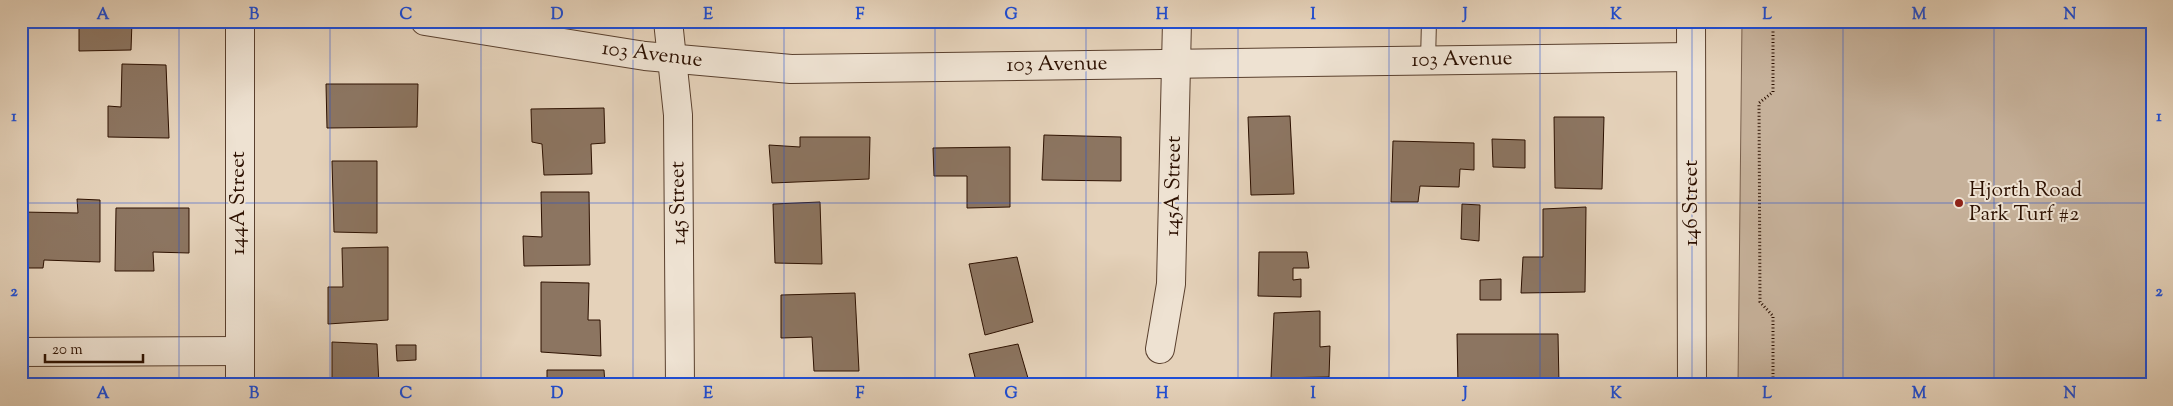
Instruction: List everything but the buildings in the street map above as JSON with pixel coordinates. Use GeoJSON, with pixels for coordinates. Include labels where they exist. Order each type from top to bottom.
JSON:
{"type":"FeatureCollection","features":[{"type":"Feature","properties":{"kind":"street","name":"144A Street"},"geometry":{"type":"LineString","coordinates":[[240,21],[240,385]]}},
{"type":"Feature","properties":{"kind":"street","name":"103 Avenue"},"geometry":{"type":"LineString","coordinates":[[425,21],[672,59],[791,69],[1691,57]]}},
{"type":"Feature","properties":{"kind":"street","name":"145 Street"},"geometry":{"type":"LineString","coordinates":[[668,21],[678,115],[680,385]]}},
{"type":"Feature","properties":{"kind":"street","name":"145A Street"},"geometry":{"type":"LineString","coordinates":[[1160,349],[1171,284],[1177,21]]}},
{"type":"Feature","properties":{"kind":"street","name":"146 Street"},"geometry":{"type":"LineString","coordinates":[[1691,21],[1692,385]]}},
{"type":"Feature","properties":{"kind":"street"},"geometry":{"type":"LineString","coordinates":[[21,352],[240,351]]}},
{"type":"Feature","properties":{"kind":"lane"},"geometry":{"type":"LineString","coordinates":[[1428,60],[1429,21]]}},
{"type":"Feature","properties":{"kind":"path"},"geometry":{"type":"LineString","coordinates":[[1773,21],[1773,92],[1759,103],[1760,302],[1773,316],[1773,385]]}},
{"type":"Feature","properties":{"kind":"shaded area","name":"Hjorth Road Park Turf #2"},"geometry":{"type":"Polygon","coordinates":[[[1742,21],[2152,21],[2152,385],[1738,385],[1742,21]]]}},
{"type":"Feature","properties":{"kind":"place","name":"Hjorth Road Park Turf #2"},"geometry":{"type":"Point","coordinates":[1959,203]}}]}
